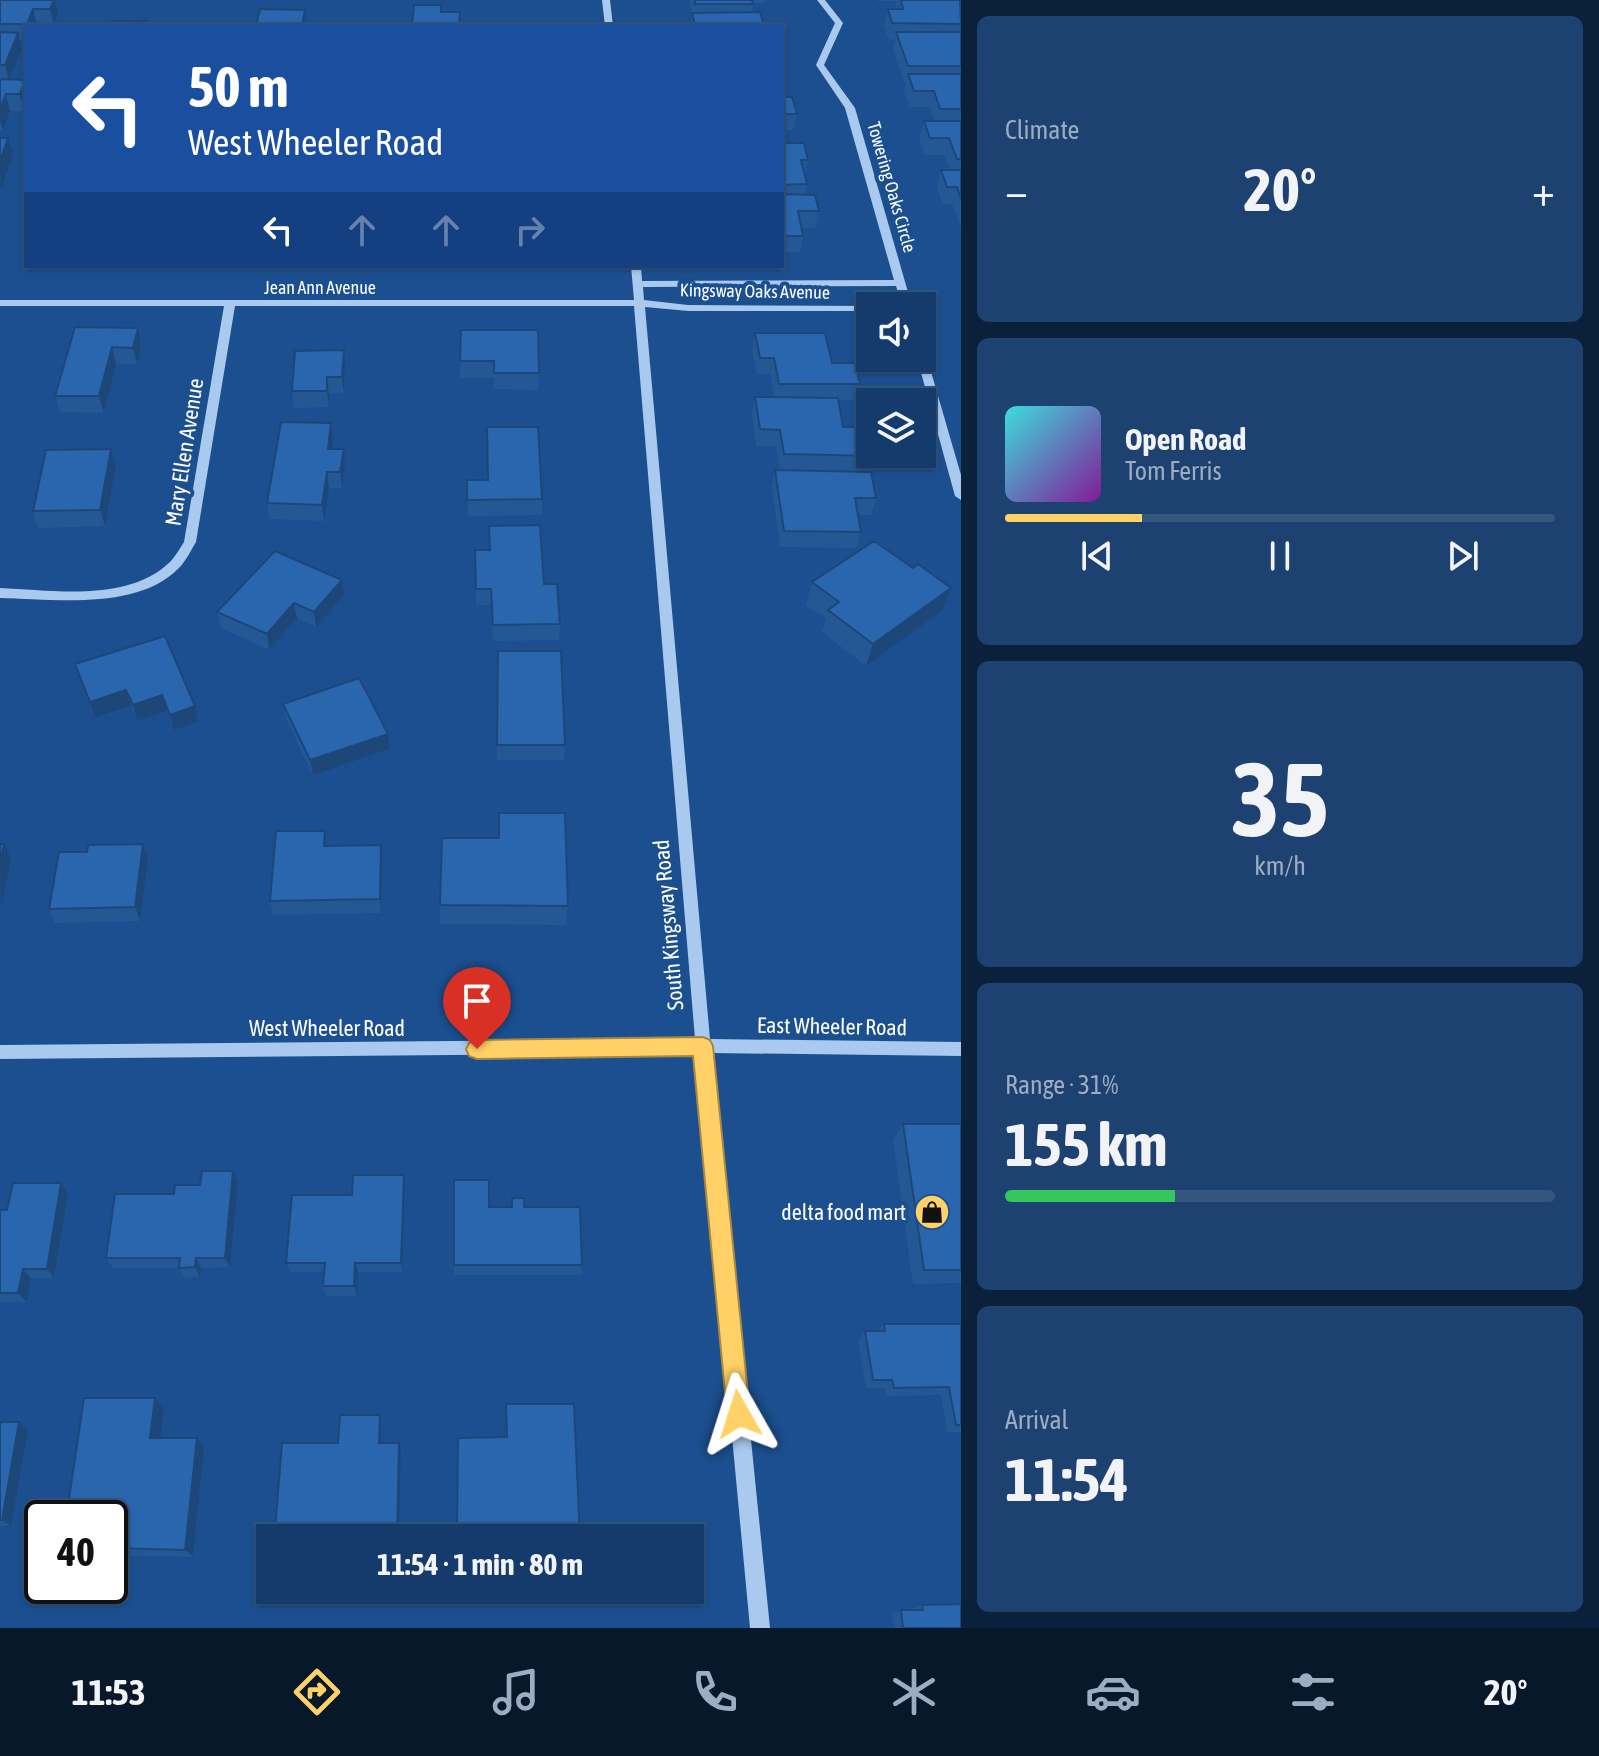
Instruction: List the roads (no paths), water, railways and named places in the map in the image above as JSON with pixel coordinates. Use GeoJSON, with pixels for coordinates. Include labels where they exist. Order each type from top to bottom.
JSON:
{"type":"FeatureCollection","features":[{"type":"Feature","properties":{"kind":"street"},"geometry":{"type":"LineString","coordinates":[[606,0],[609,24]]}},
{"type":"Feature","properties":{"kind":"street","name":"Towering Oaks Circle"},"geometry":{"type":"LineString","coordinates":[[821,0],[839,23],[820,65],[850,108],[903,292]]}},
{"type":"Feature","properties":{"kind":"street","name":"South Kingsway Road"},"geometry":{"type":"LineString","coordinates":[[636,268],[703,1046],[760,1628]]}},
{"type":"Feature","properties":{"kind":"street","name":"Kingsway Oaks Avenue"},"geometry":{"type":"LineString","coordinates":[[638,284],[900,283]]}},
{"type":"Feature","properties":{"kind":"street","name":"Jean Ann Avenue"},"geometry":{"type":"LineString","coordinates":[[0,303],[640,303]]}},
{"type":"Feature","properties":{"kind":"street","name":"Mary Ellen Avenue"},"geometry":{"type":"LineString","coordinates":[[0,593],[110,593],[141,588],[182,560],[190,542],[230,303]]}},
{"type":"Feature","properties":{"kind":"street","name":"Kingsway Oaks Avenue"},"geometry":{"type":"LineString","coordinates":[[640,303],[688,308],[856,308]]}},
{"type":"Feature","properties":{"kind":"street"},"geometry":{"type":"LineString","coordinates":[[926,372],[961,496]]}},
{"type":"Feature","properties":{"kind":"street","name":"East Wheeler Road"},"geometry":{"type":"LineString","coordinates":[[703,1046],[961,1049]]}},
{"type":"Feature","properties":{"kind":"street","name":"West Wheeler Road"},"geometry":{"type":"LineString","coordinates":[[0,1052],[703,1046]]}},
{"type":"Feature","properties":{"kind":"place","name":"delta food mart"},"geometry":{"type":"Point","coordinates":[932,1212]}}]}
